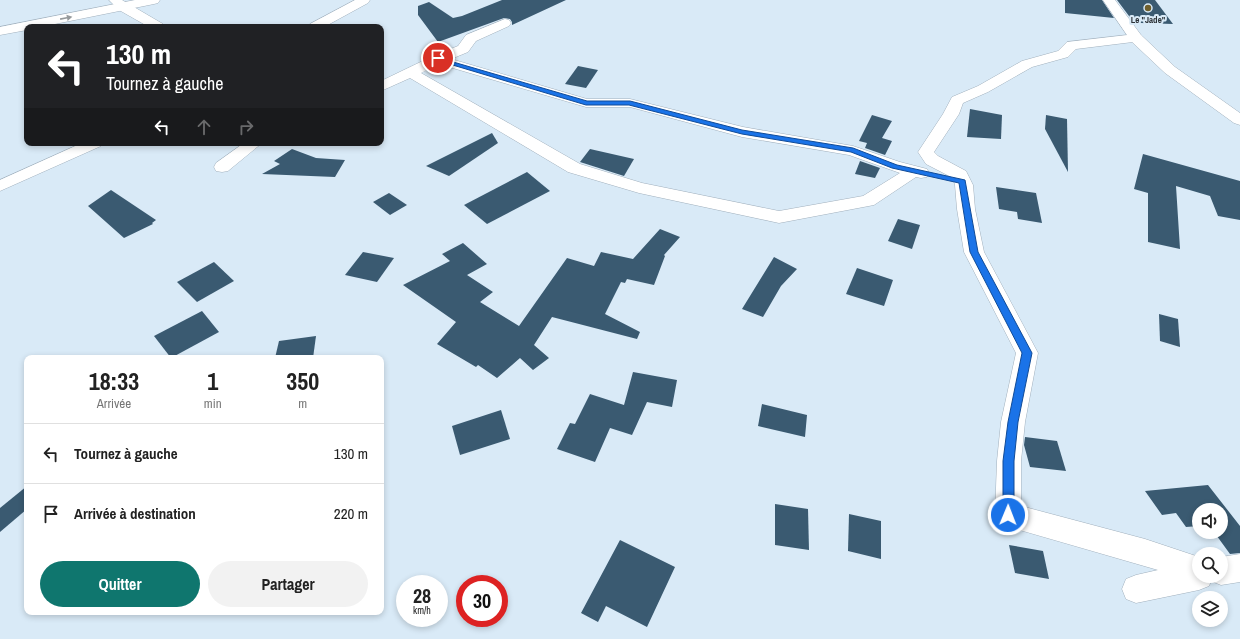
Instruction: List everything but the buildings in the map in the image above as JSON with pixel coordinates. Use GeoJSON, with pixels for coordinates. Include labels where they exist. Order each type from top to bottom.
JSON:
{"type":"FeatureCollection","features":[{"type":"Feature","properties":{"kind":"street"},"geometry":{"type":"LineString","coordinates":[[30,24],[119,3],[154,0]]}},
{"type":"Feature","properties":{"kind":"street"},"geometry":{"type":"LineString","coordinates":[[320,24],[364,0]]}},
{"type":"Feature","properties":{"kind":"street"},"geometry":{"type":"LineString","coordinates":[[1109,0],[1136,38],[1170,70],[1240,120]]}},
{"type":"Feature","properties":{"kind":"street"},"geometry":{"type":"LineString","coordinates":[[119,3],[153,24]]}},
{"type":"Feature","properties":{"kind":"street"},"geometry":{"type":"LineString","coordinates":[[384,85],[438,58],[463,49],[472,38],[505,23]]}},
{"type":"Feature","properties":{"kind":"street"},"geometry":{"type":"LineString","coordinates":[[0,31],[24,25]]}},
{"type":"Feature","properties":{"kind":"street"},"geometry":{"type":"LineString","coordinates":[[1136,38],[1072,45],[1063,54],[1027,64],[983,89],[957,100],[951,114],[926,152],[932,160],[960,175],[963,182],[974,252],[1027,353],[1013,422],[1009,461],[1008,515],[1145,552],[1192,569]]}},
{"type":"Feature","properties":{"kind":"street"},"geometry":{"type":"LineString","coordinates":[[438,58],[586,103],[630,103],[742,132],[853,150],[894,166],[963,182]]}},
{"type":"Feature","properties":{"kind":"street"},"geometry":{"type":"LineString","coordinates":[[410,72],[574,168],[639,188],[779,217],[868,201],[914,171]]}},
{"type":"Feature","properties":{"kind":"street"},"geometry":{"type":"LineString","coordinates":[[0,186],[88,146]]}},
{"type":"Feature","properties":{"kind":"street"},"geometry":{"type":"LineString","coordinates":[[222,167],[250,146]]}},
{"type":"Feature","properties":{"kind":"street"},"geometry":{"type":"LineString","coordinates":[[1228,571],[1240,568]]}},
{"type":"Feature","properties":{"kind":"street"},"geometry":{"type":"LineString","coordinates":[[1136,589],[1192,577]]}},
{"type":"Feature","properties":{"kind":"place","name":"Le \"Jade\""},"geometry":{"type":"Point","coordinates":[1148,8]}},
{"type":"Feature","properties":{"kind":"route"},"geometry":{"type":"LineString","coordinates":[[438,58],[586,103],[630,103],[742,132],[853,150],[894,166],[963,182],[966,209],[974,252],[1027,353],[1013,422],[1009,461],[1008,515]]}}]}
